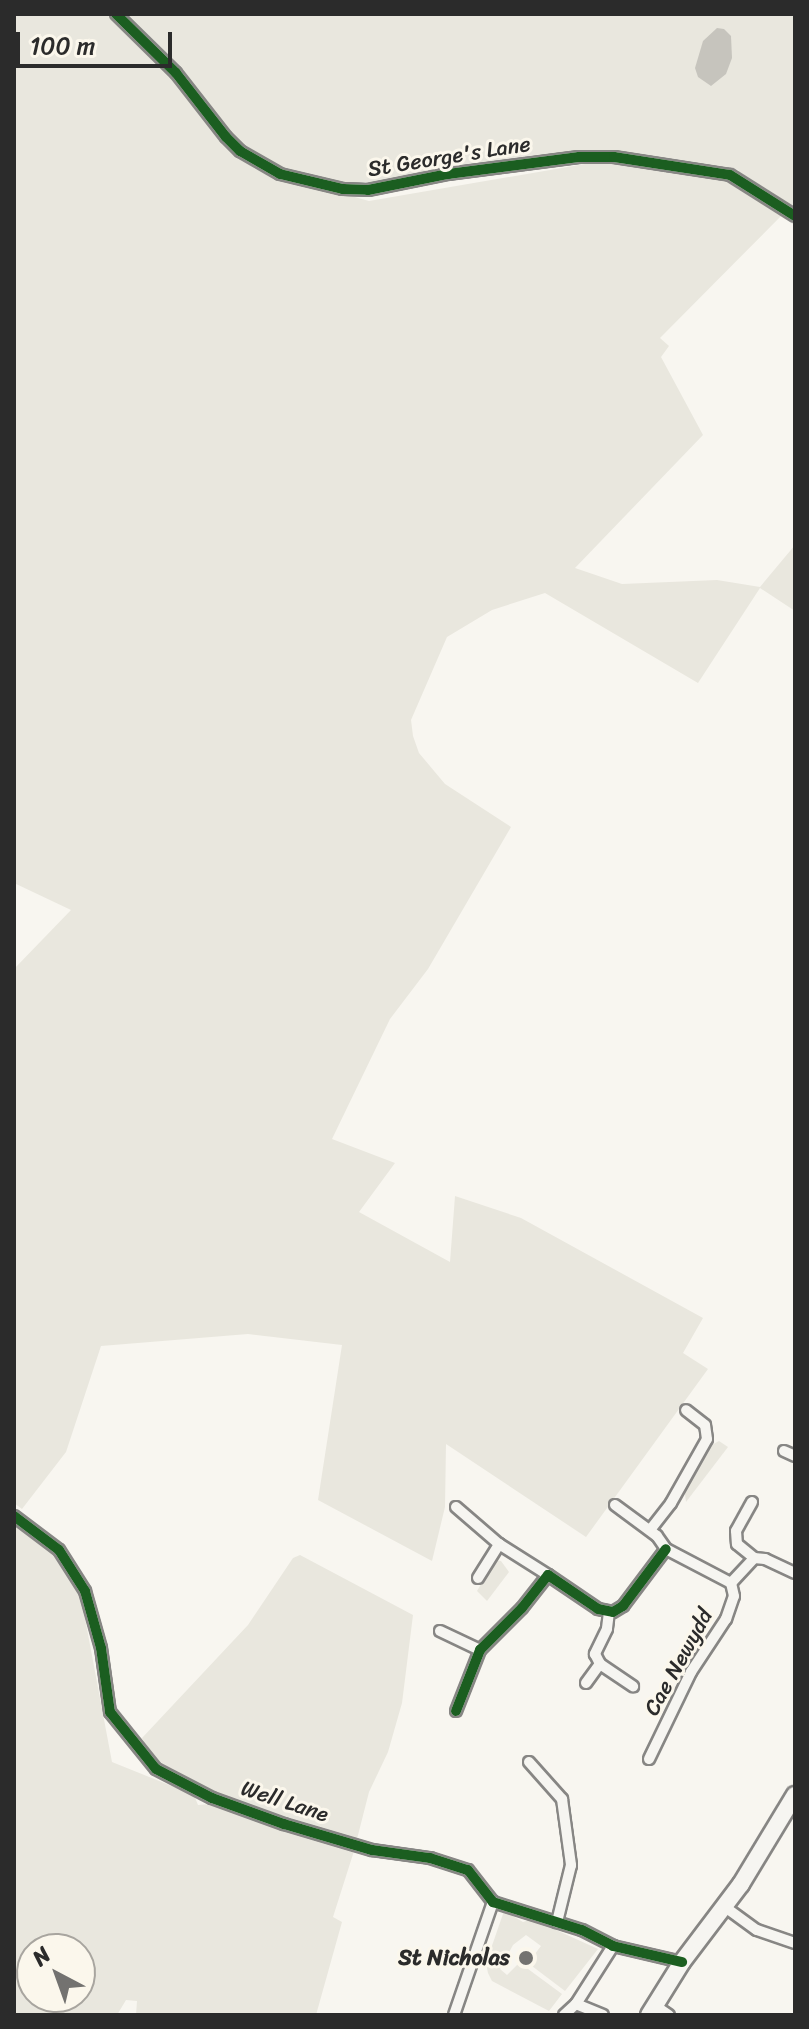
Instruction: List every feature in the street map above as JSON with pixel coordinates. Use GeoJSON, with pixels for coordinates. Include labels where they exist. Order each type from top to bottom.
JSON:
{"type":"FeatureCollection","features":[{"type":"Feature","properties":{"kind":"main road"},"geometry":{"type":"LineString","coordinates":[[652,2010],[682,1962],[725,1907],[795,1795]]}},
{"type":"Feature","properties":{"kind":"street","name":"St George's Lane"},"geometry":{"type":"LineString","coordinates":[[116,14],[176,73],[240,151],[280,174],[343,189],[368,190],[448,174],[579,157],[614,157],[730,175],[795,216]]}},
{"type":"Feature","properties":{"kind":"street"},"geometry":{"type":"LineString","coordinates":[[650,1530],[671,1503],[707,1439],[705,1425],[686,1410]]}},
{"type":"Feature","properties":{"kind":"street"},"geometry":{"type":"LineString","coordinates":[[784,1451],[795,1456]]}},
{"type":"Feature","properties":{"kind":"street"},"geometry":{"type":"LineString","coordinates":[[752,1502],[736,1531],[735,1540],[754,1558],[765,1559],[795,1573]]}},
{"type":"Feature","properties":{"kind":"street"},"geometry":{"type":"LineString","coordinates":[[615,1505],[650,1530],[666,1549],[731,1583],[754,1558]]}},
{"type":"Feature","properties":{"kind":"street"},"geometry":{"type":"LineString","coordinates":[[456,1507],[499,1544],[598,1609],[609,1612],[623,1606],[666,1549]]}},
{"type":"Feature","properties":{"kind":"street","name":"Well Lane"},"geometry":{"type":"LineString","coordinates":[[14,1516],[59,1550],[85,1591],[101,1648],[110,1712],[156,1769],[212,1798],[284,1824],[372,1850],[430,1858],[468,1870],[493,1902]]}},
{"type":"Feature","properties":{"kind":"street"},"geometry":{"type":"LineString","coordinates":[[478,1578],[499,1544]]}},
{"type":"Feature","properties":{"kind":"street"},"geometry":{"type":"LineString","coordinates":[[456,1711],[480,1650],[548,1575]]}},
{"type":"Feature","properties":{"kind":"street","name":"Cae Newydd"},"geometry":{"type":"LineString","coordinates":[[649,1759],[691,1672],[726,1619],[733,1603],[731,1583]]}},
{"type":"Feature","properties":{"kind":"street"},"geometry":{"type":"LineString","coordinates":[[586,1683],[600,1664],[595,1648],[607,1629],[609,1612]]}},
{"type":"Feature","properties":{"kind":"street"},"geometry":{"type":"LineString","coordinates":[[440,1631],[480,1650]]}},
{"type":"Feature","properties":{"kind":"street","name":"Cae Newydd"},"geometry":{"type":"LineString","coordinates":[[600,1664],[633,1686]]}},
{"type":"Feature","properties":{"kind":"street"},"geometry":{"type":"LineString","coordinates":[[529,1762],[562,1799],[571,1865],[557,1922]]}},
{"type":"Feature","properties":{"kind":"street"},"geometry":{"type":"LineString","coordinates":[[454,2015],[493,1902],[557,1922],[613,1946],[682,1962]]}},
{"type":"Feature","properties":{"kind":"street"},"geometry":{"type":"LineString","coordinates":[[725,1907],[757,1930],[795,1943]]}},
{"type":"Feature","properties":{"kind":"street"},"geometry":{"type":"LineString","coordinates":[[564,2015],[576,2004],[613,1946]]}},
{"type":"Feature","properties":{"kind":"street"},"geometry":{"type":"LineString","coordinates":[[576,2004],[603,2015]]}},
{"type":"Feature","properties":{"kind":"street"},"geometry":{"type":"LineString","coordinates":[[652,2010],[669,2015]]}},
{"type":"Feature","properties":{"kind":"shaded area"},"geometry":{"type":"Polygon","coordinates":[[[14,14],[109,14],[164,69],[223,144],[255,169],[369,201],[608,160],[731,182],[739,170],[612,151],[535,155],[392,182],[327,182],[278,166],[232,137],[123,14],[795,14],[795,224],[783,214],[660,338],[669,346],[661,357],[703,435],[575,568],[622,584],[717,580],[760,587],[795,545],[795,611],[760,588],[698,683],[545,593],[492,610],[447,637],[411,720],[413,736],[419,753],[445,784],[511,827],[428,969],[390,1019],[332,1139],[395,1163],[359,1212],[450,1262],[455,1196],[521,1218],[703,1318],[683,1353],[708,1369],[586,1537],[446,1444],[445,1507],[432,1561],[318,1500],[342,1345],[248,1334],[101,1346],[66,1452],[22,1509],[14,1503],[14,969],[71,910],[14,883],[14,14]]]}},
{"type":"Feature","properties":{"kind":"shaded area"},"geometry":{"type":"Polygon","coordinates":[[[717,28],[724,29],[731,36],[732,58],[726,74],[711,86],[698,77],[695,68],[703,41],[717,28]]]}},
{"type":"Feature","properties":{"kind":"shaded area"},"geometry":{"type":"Polygon","coordinates":[[[719,1441],[728,1447],[686,1502],[684,1487],[710,1446],[719,1441]]]}},
{"type":"Feature","properties":{"kind":"shaded area"},"geometry":{"type":"Polygon","coordinates":[[[14,1524],[52,1553],[81,1597],[112,1762],[194,1795],[198,1805],[210,1804],[354,1851],[333,1917],[342,1922],[316,2015],[136,2015],[137,2001],[126,2000],[117,2015],[14,2015],[14,1524]]]}},
{"type":"Feature","properties":{"kind":"shaded area"},"geometry":{"type":"Polygon","coordinates":[[[300,1555],[413,1615],[402,1703],[388,1752],[369,1792],[357,1839],[189,1786],[165,1773],[142,1738],[248,1625],[293,1558],[300,1555]]]}},
{"type":"Feature","properties":{"kind":"shaded area"},"geometry":{"type":"Polygon","coordinates":[[[495,1560],[501,1561],[509,1572],[487,1601],[477,1591],[495,1560]]]}},
{"type":"Feature","properties":{"kind":"shaded area"},"geometry":{"type":"Polygon","coordinates":[[[504,1911],[523,1922],[532,1919],[598,1949],[565,1991],[528,1963],[541,1946],[526,1935],[513,1945],[500,1969],[507,1975],[518,1964],[524,1966],[562,1994],[549,2011],[492,1981],[488,1973],[486,1963],[504,1911]]]}},
{"type":"Feature","properties":{"kind":"cycle path"},"geometry":{"type":"LineString","coordinates":[[116,14],[176,73],[240,151],[280,174],[343,189],[368,190],[448,174],[579,157],[614,157],[730,175],[795,216]]}},
{"type":"Feature","properties":{"kind":"cycle path"},"geometry":{"type":"LineString","coordinates":[[14,1516],[59,1550],[85,1591],[101,1648],[110,1712],[156,1769],[212,1798],[284,1824],[372,1850],[430,1858],[468,1870],[493,1902],[582,1930],[613,1946],[682,1962]]}},
{"type":"Feature","properties":{"kind":"cycle path"},"geometry":{"type":"LineString","coordinates":[[456,1711],[480,1650],[522,1608],[548,1575],[598,1609],[613,1612],[623,1606],[666,1549]]}},
{"type":"Feature","properties":{"kind":"place","name":"St Nicholas"},"geometry":{"type":"Point","coordinates":[526,1958]}}]}
